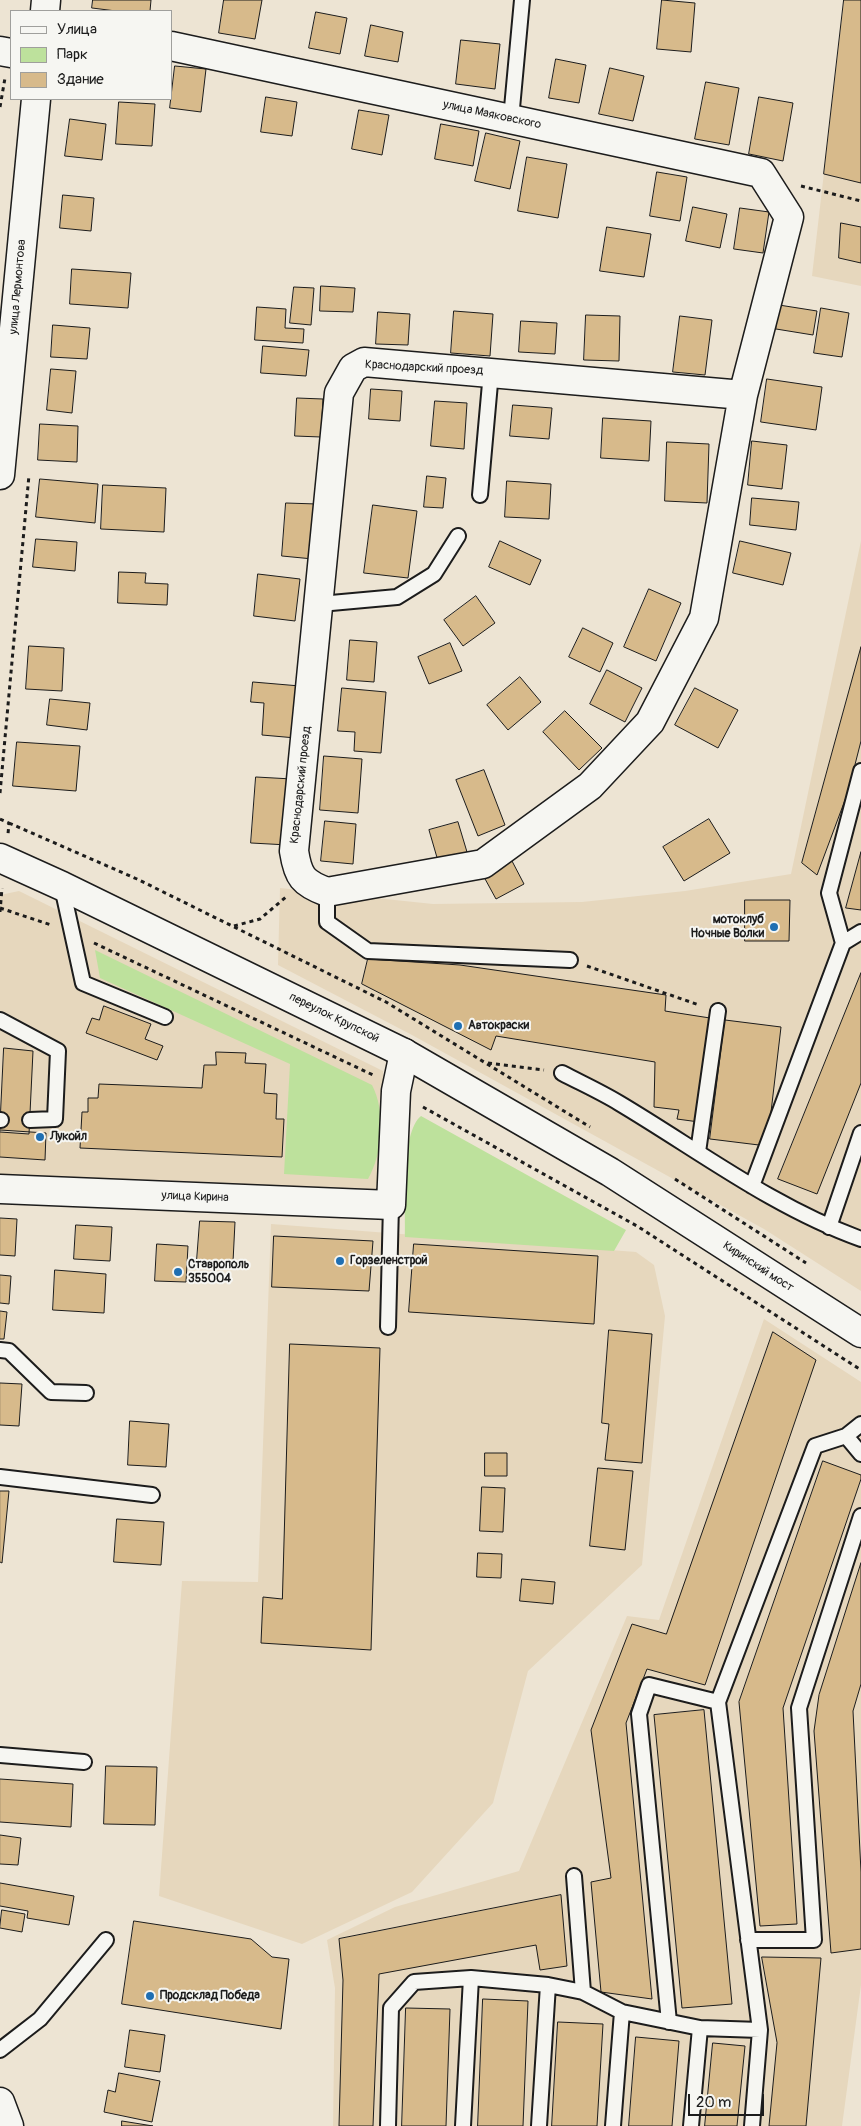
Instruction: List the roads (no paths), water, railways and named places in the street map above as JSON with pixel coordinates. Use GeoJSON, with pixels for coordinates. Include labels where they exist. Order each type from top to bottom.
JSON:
{"type":"FeatureCollection","features":[{"type":"Feature","properties":{"kind":"street","name":"улица Маяковского"},"geometry":{"type":"LineString","coordinates":[[172,46],[762,173],[789,217],[743,396]]}},
{"type":"Feature","properties":{"kind":"street","name":"улица Лермонтова"},"geometry":{"type":"LineString","coordinates":[[0,475],[36,100]]}},
{"type":"Feature","properties":{"kind":"street","name":"Краснодарский проезд"},"geometry":{"type":"LineString","coordinates":[[327,892],[309,886],[297,871],[294,851],[340,393],[352,368],[364,362],[743,396]]}},
{"type":"Feature","properties":{"kind":"street"},"geometry":{"type":"LineString","coordinates":[[327,892],[483,864],[590,786],[650,722],[704,618],[743,396]]}},
{"type":"Feature","properties":{"kind":"street","name":"переулок Крупской"},"geometry":{"type":"LineString","coordinates":[[0,858],[62,886],[404,1053],[610,1172],[655,1201]]}},
{"type":"Feature","properties":{"kind":"street"},"geometry":{"type":"LineString","coordinates":[[391,1205],[396,1091],[404,1053]]}},
{"type":"Feature","properties":{"kind":"street","name":"улица Кирина"},"geometry":{"type":"LineString","coordinates":[[0,1189],[391,1205]]}},
{"type":"Feature","properties":{"kind":"street","name":"Киринский мост"},"geometry":{"type":"LineString","coordinates":[[655,1201],[861,1333]]}},
{"type":"Feature","properties":{"kind":"lane"},"geometry":{"type":"LineString","coordinates":[[511,120],[522,0]]}},
{"type":"Feature","properties":{"kind":"lane"},"geometry":{"type":"LineString","coordinates":[[480,495],[491,372]]}},
{"type":"Feature","properties":{"kind":"lane"},"geometry":{"type":"LineString","coordinates":[[320,604],[396,597],[434,574],[458,536]]}},
{"type":"Feature","properties":{"kind":"lane"},"geometry":{"type":"LineString","coordinates":[[752,1186],[843,943],[829,893],[861,771]]}},
{"type":"Feature","properties":{"kind":"lane"},"geometry":{"type":"LineString","coordinates":[[62,886],[83,983],[165,1017]]}},
{"type":"Feature","properties":{"kind":"lane"},"geometry":{"type":"LineString","coordinates":[[327,892],[327,922],[368,951],[570,960]]}},
{"type":"Feature","properties":{"kind":"lane"},"geometry":{"type":"LineString","coordinates":[[843,943],[861,932]]}},
{"type":"Feature","properties":{"kind":"lane"},"geometry":{"type":"LineString","coordinates":[[698,1152],[718,1012]]}},
{"type":"Feature","properties":{"kind":"lane"},"geometry":{"type":"LineString","coordinates":[[0,1020],[58,1051],[55,1119],[30,1120]]}},
{"type":"Feature","properties":{"kind":"lane"},"geometry":{"type":"LineString","coordinates":[[562,1073],[617,1102],[779,1202],[829,1227],[861,1239]]}},
{"type":"Feature","properties":{"kind":"lane"},"geometry":{"type":"LineString","coordinates":[[829,1227],[861,1134]]}},
{"type":"Feature","properties":{"kind":"lane"},"geometry":{"type":"LineString","coordinates":[[388,1328],[391,1205]]}},
{"type":"Feature","properties":{"kind":"lane"},"geometry":{"type":"LineString","coordinates":[[0,1350],[9,1351],[50,1392],[86,1393]]}},
{"type":"Feature","properties":{"kind":"lane"},"geometry":{"type":"LineString","coordinates":[[752,2126],[760,2030],[718,1702],[815,1446],[846,1436],[861,1424]]}},
{"type":"Feature","properties":{"kind":"lane"},"geometry":{"type":"LineString","coordinates":[[846,1436],[861,1454]]}},
{"type":"Feature","properties":{"kind":"lane"},"geometry":{"type":"LineString","coordinates":[[0,1477],[152,1496]]}},
{"type":"Feature","properties":{"kind":"lane"},"geometry":{"type":"LineString","coordinates":[[748,1940],[814,1940],[799,1708],[861,1516]]}},
{"type":"Feature","properties":{"kind":"lane"},"geometry":{"type":"LineString","coordinates":[[669,2022],[639,1714],[649,1685],[718,1702]]}},
{"type":"Feature","properties":{"kind":"lane"},"geometry":{"type":"LineString","coordinates":[[0,1756],[84,1762]]}},
{"type":"Feature","properties":{"kind":"lane"},"geometry":{"type":"LineString","coordinates":[[574,1876],[583,1992]]}},
{"type":"Feature","properties":{"kind":"lane"},"geometry":{"type":"LineString","coordinates":[[0,2050],[40,2019],[106,1940]]}},
{"type":"Feature","properties":{"kind":"lane"},"geometry":{"type":"LineString","coordinates":[[388,2126],[391,2008],[414,1982],[471,1978],[548,1985],[583,1992],[622,2012],[669,2022],[700,2028],[760,2030]]}},
{"type":"Feature","properties":{"kind":"lane"},"geometry":{"type":"LineString","coordinates":[[463,2126],[471,1978]]}},
{"type":"Feature","properties":{"kind":"lane"},"geometry":{"type":"LineString","coordinates":[[539,2126],[548,1985]]}},
{"type":"Feature","properties":{"kind":"lane"},"geometry":{"type":"LineString","coordinates":[[613,2126],[622,2012]]}},
{"type":"Feature","properties":{"kind":"lane"},"geometry":{"type":"LineString","coordinates":[[691,2126],[700,2028]]}},
{"type":"Feature","properties":{"kind":"place","name":"мотоклуб Ночные Волки"},"geometry":{"type":"Point","coordinates":[774,927]}},
{"type":"Feature","properties":{"kind":"place","name":"Автокраски"},"geometry":{"type":"Point","coordinates":[458,1026]}},
{"type":"Feature","properties":{"kind":"place","name":"Лукойл"},"geometry":{"type":"Point","coordinates":[40,1137]}},
{"type":"Feature","properties":{"kind":"place","name":"Горзеленстрой"},"geometry":{"type":"Point","coordinates":[340,1261]}},
{"type":"Feature","properties":{"kind":"place","name":"Ставрополь 355004"},"geometry":{"type":"Point","coordinates":[178,1272]}},
{"type":"Feature","properties":{"kind":"place","name":"Продсклад Победа"},"geometry":{"type":"Point","coordinates":[150,1996]}}]}
